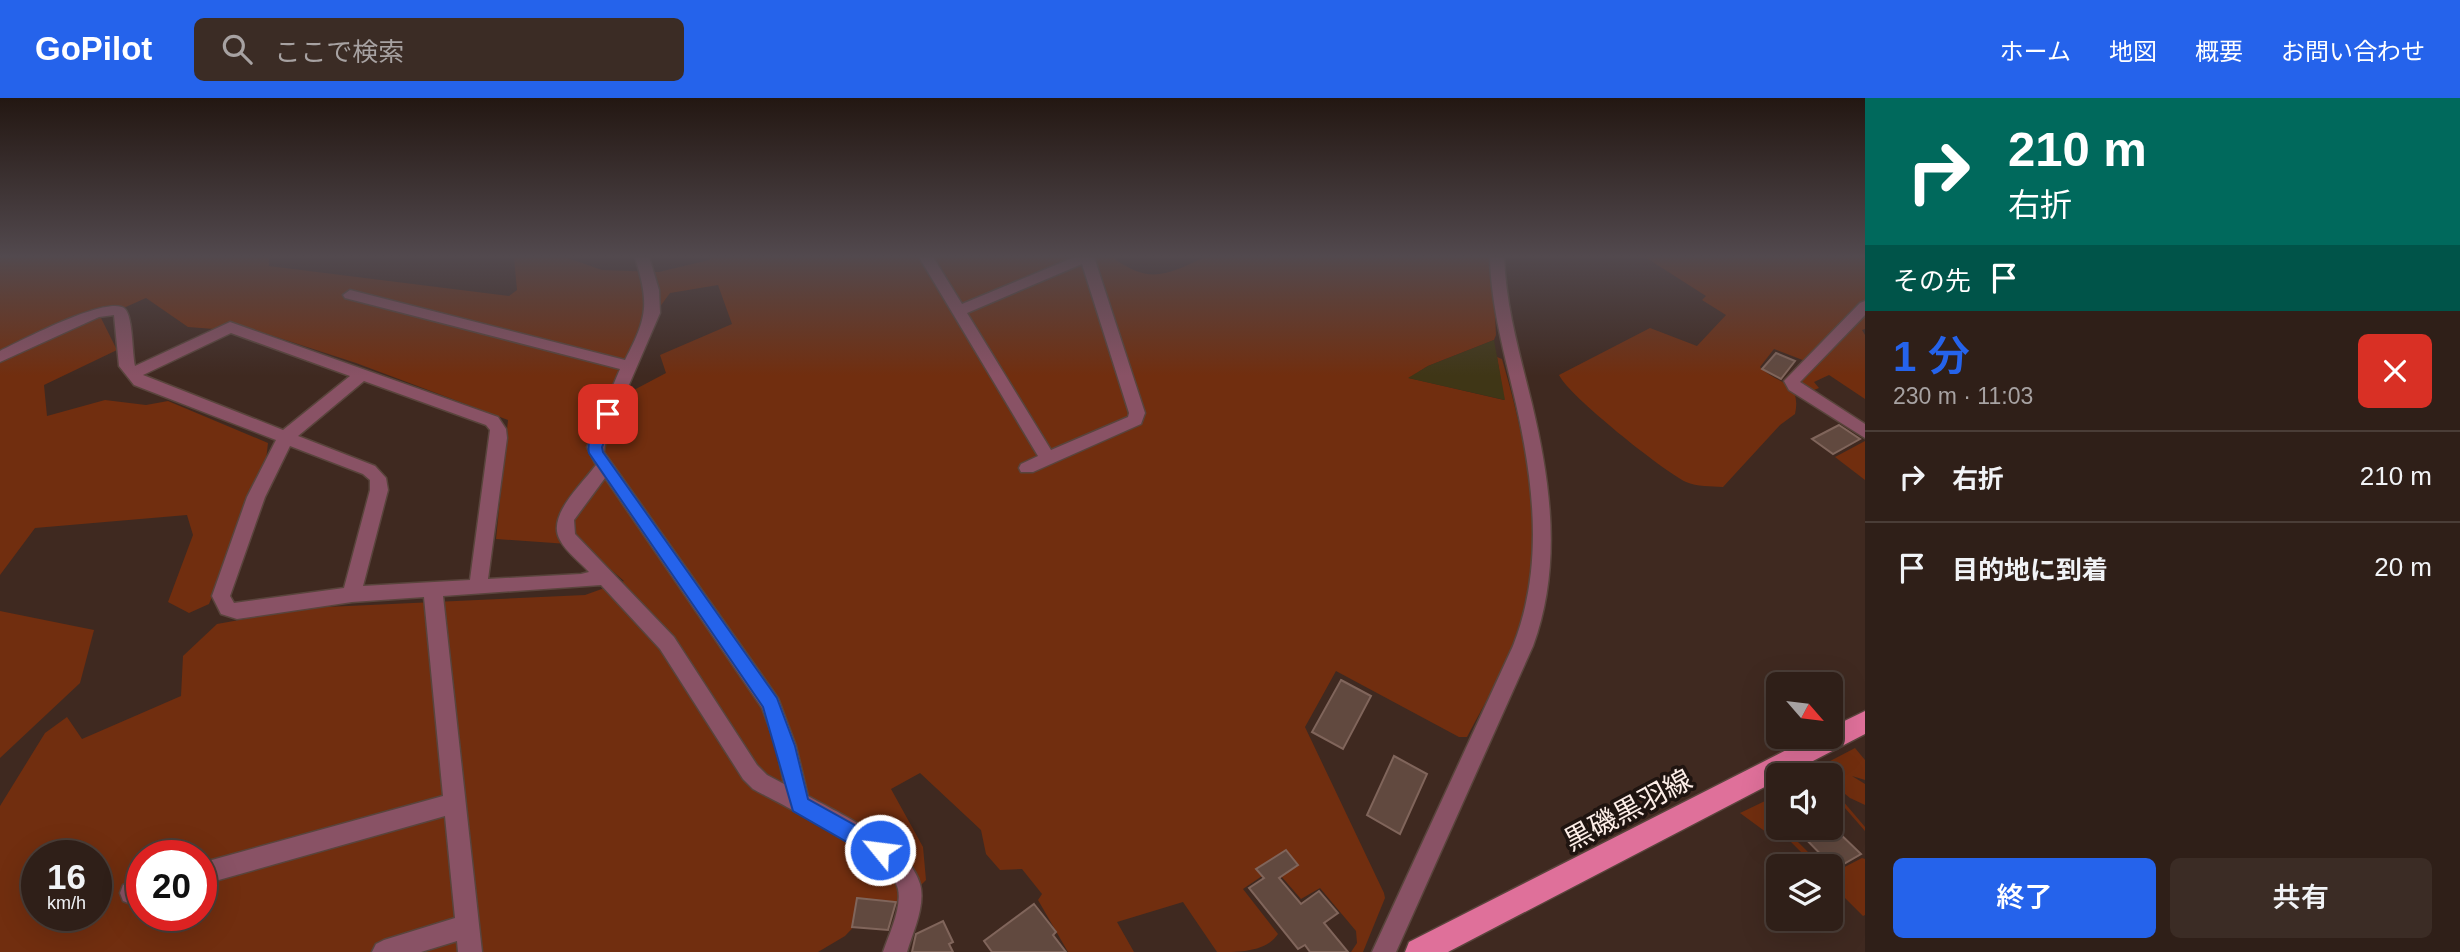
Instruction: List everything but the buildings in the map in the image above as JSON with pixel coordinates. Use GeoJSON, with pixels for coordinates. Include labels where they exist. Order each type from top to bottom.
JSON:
{"type":"FeatureCollection","features":[{"type":"Feature","properties":{"kind":"main road","name":"黒磯黒羽線"},"geometry":{"type":"LineString","coordinates":[[1419,952],[1865,722]]}},
{"type":"Feature","properties":{"kind":"street"},"geometry":{"type":"LineString","coordinates":[[357,297],[629,366]]}},
{"type":"Feature","properties":{"kind":"street"},"geometry":{"type":"LineString","coordinates":[[653,297],[654,311],[650,328],[629,366],[594,447],[771,704],[786,746],[799,804]]}},
{"type":"Feature","properties":{"kind":"street"},"geometry":{"type":"LineString","coordinates":[[950,297],[1048,458]]}},
{"type":"Feature","properties":{"kind":"street"},"geometry":{"type":"LineString","coordinates":[[959,312],[994,297]]}},
{"type":"Feature","properties":{"kind":"street"},"geometry":{"type":"LineString","coordinates":[[1027,468],[1135,420],[1137,413],[1100,297]]}},
{"type":"Feature","properties":{"kind":"street"},"geometry":{"type":"LineString","coordinates":[[1384,952],[1523,646],[1536,607],[1542,563],[1535,461],[1524,403],[1505,335],[1499,297]]}},
{"type":"Feature","properties":{"kind":"street"},"geometry":{"type":"LineString","coordinates":[[1865,306],[1792,380],[1795,386],[1865,432]]}},
{"type":"Feature","properties":{"kind":"street"},"geometry":{"type":"LineString","coordinates":[[0,357],[96,313],[118,310],[121,314],[127,366],[139,381],[369,470],[378,478],[379,490],[352,594]]}},
{"type":"Feature","properties":{"kind":"street"},"geometry":{"type":"LineString","coordinates":[[132,374],[230,327],[492,421],[498,429],[491,507],[478,587]]}},
{"type":"Feature","properties":{"kind":"street"},"geometry":{"type":"LineString","coordinates":[[363,373],[286,437],[256,497],[221,596],[222,604],[228,610],[237,611],[352,594],[433,591],[606,577]]}},
{"type":"Feature","properties":{"kind":"street"},"geometry":{"type":"LineString","coordinates":[[1849,422],[1865,414]]}},
{"type":"Feature","properties":{"kind":"street"},"geometry":{"type":"LineString","coordinates":[[605,465],[566,518],[564,527],[567,537],[667,643],[750,772],[760,782],[880,850],[899,866],[909,884],[905,919],[895,952]]}},
{"type":"Feature","properties":{"kind":"street"},"geometry":{"type":"LineString","coordinates":[[433,591],[470,952]]}},
{"type":"Feature","properties":{"kind":"street"},"geometry":{"type":"LineString","coordinates":[[217,870],[455,803]]}},
{"type":"Feature","properties":{"kind":"street"},"geometry":{"type":"LineString","coordinates":[[384,952],[467,926]]}},
{"type":"Feature","properties":{"kind":"shaded area"},"geometry":{"type":"Polygon","coordinates":[[[0,297],[667,297],[648,323],[613,391],[632,391],[666,373],[660,355],[732,324],[722,297],[1494,297],[1494,340],[1428,366],[1409,378],[1504,400],[1497,357],[1502,359],[1524,448],[1536,549],[1534,579],[1523,623],[1501,673],[1467,737],[1459,737],[1336,671],[1305,727],[1384,893],[1385,898],[1363,952],[1351,952],[1357,943],[1356,931],[1320,888],[1301,899],[1274,868],[1243,889],[1278,934],[1259,948],[1217,952],[1183,902],[1117,922],[1134,952],[1068,952],[1038,900],[1042,894],[1022,869],[1000,870],[986,854],[981,830],[920,773],[891,789],[923,847],[926,880],[894,906],[866,914],[845,936],[818,952],[0,952],[0,806],[45,733],[67,717],[82,739],[181,696],[183,656],[217,624],[305,608],[585,595],[624,581],[582,545],[496,539],[508,420],[356,363],[264,333],[188,327],[146,298],[101,318],[117,350],[44,385],[47,416],[105,400],[146,405],[168,401],[268,443],[265,469],[209,604],[189,613],[168,602],[193,535],[187,515],[35,528],[0,575],[0,297]]]}},
{"type":"Feature","properties":{"kind":"shaded area"},"geometry":{"type":"Polygon","coordinates":[[[1705,297],[1865,297],[1865,329],[1862,330],[1865,335],[1865,399],[1829,375],[1814,382],[1819,388],[1809,392],[1797,381],[1813,364],[1774,349],[1760,367],[1792,389],[1796,403],[1795,414],[1780,425],[1723,487],[1695,485],[1674,475],[1597,415],[1559,375],[1650,328],[1697,346],[1726,315],[1702,300],[1705,297]]]}},
{"type":"Feature","properties":{"kind":"shaded area"},"geometry":{"type":"Polygon","coordinates":[[[1865,441],[1865,480],[1835,457],[1865,441]]]}},
{"type":"Feature","properties":{"kind":"shaded area"},"geometry":{"type":"Polygon","coordinates":[[[0,611],[94,630],[80,683],[0,758],[0,611]]]}},
{"type":"Feature","properties":{"kind":"shaded area"},"geometry":{"type":"Polygon","coordinates":[[[1855,748],[1865,760],[1865,780],[1852,776],[1865,784],[1865,805],[1843,792],[1843,763],[1826,763],[1855,748]]]}},
{"type":"Feature","properties":{"kind":"shaded area"},"geometry":{"type":"Polygon","coordinates":[[[1765,801],[1766,832],[1740,813],[1765,801]]]}},
{"type":"Feature","properties":{"kind":"shaded area"},"geometry":{"type":"Polygon","coordinates":[[[1843,801],[1865,827],[1865,831],[1843,806],[1843,801]]]}},
{"type":"Feature","properties":{"kind":"shaded area"},"geometry":{"type":"Polygon","coordinates":[[[1782,840],[1796,840],[1810,854],[1803,854],[1791,842],[1782,840]]]}},
{"type":"Feature","properties":{"kind":"shaded area"},"geometry":{"type":"Polygon","coordinates":[[[1865,859],[1863,916],[1843,896],[1843,868],[1865,859]]]}},
{"type":"Feature","properties":{"kind":"sand"},"geometry":{"type":"Polygon","coordinates":[[[1494,340],[1505,400],[1408,378],[1428,366],[1494,340]]]}},
{"type":"Feature","properties":{"kind":"route"},"geometry":{"type":"LineString","coordinates":[[608,414],[594,447],[596,453],[765,693],[786,746],[799,804],[880,850]]}}]}
